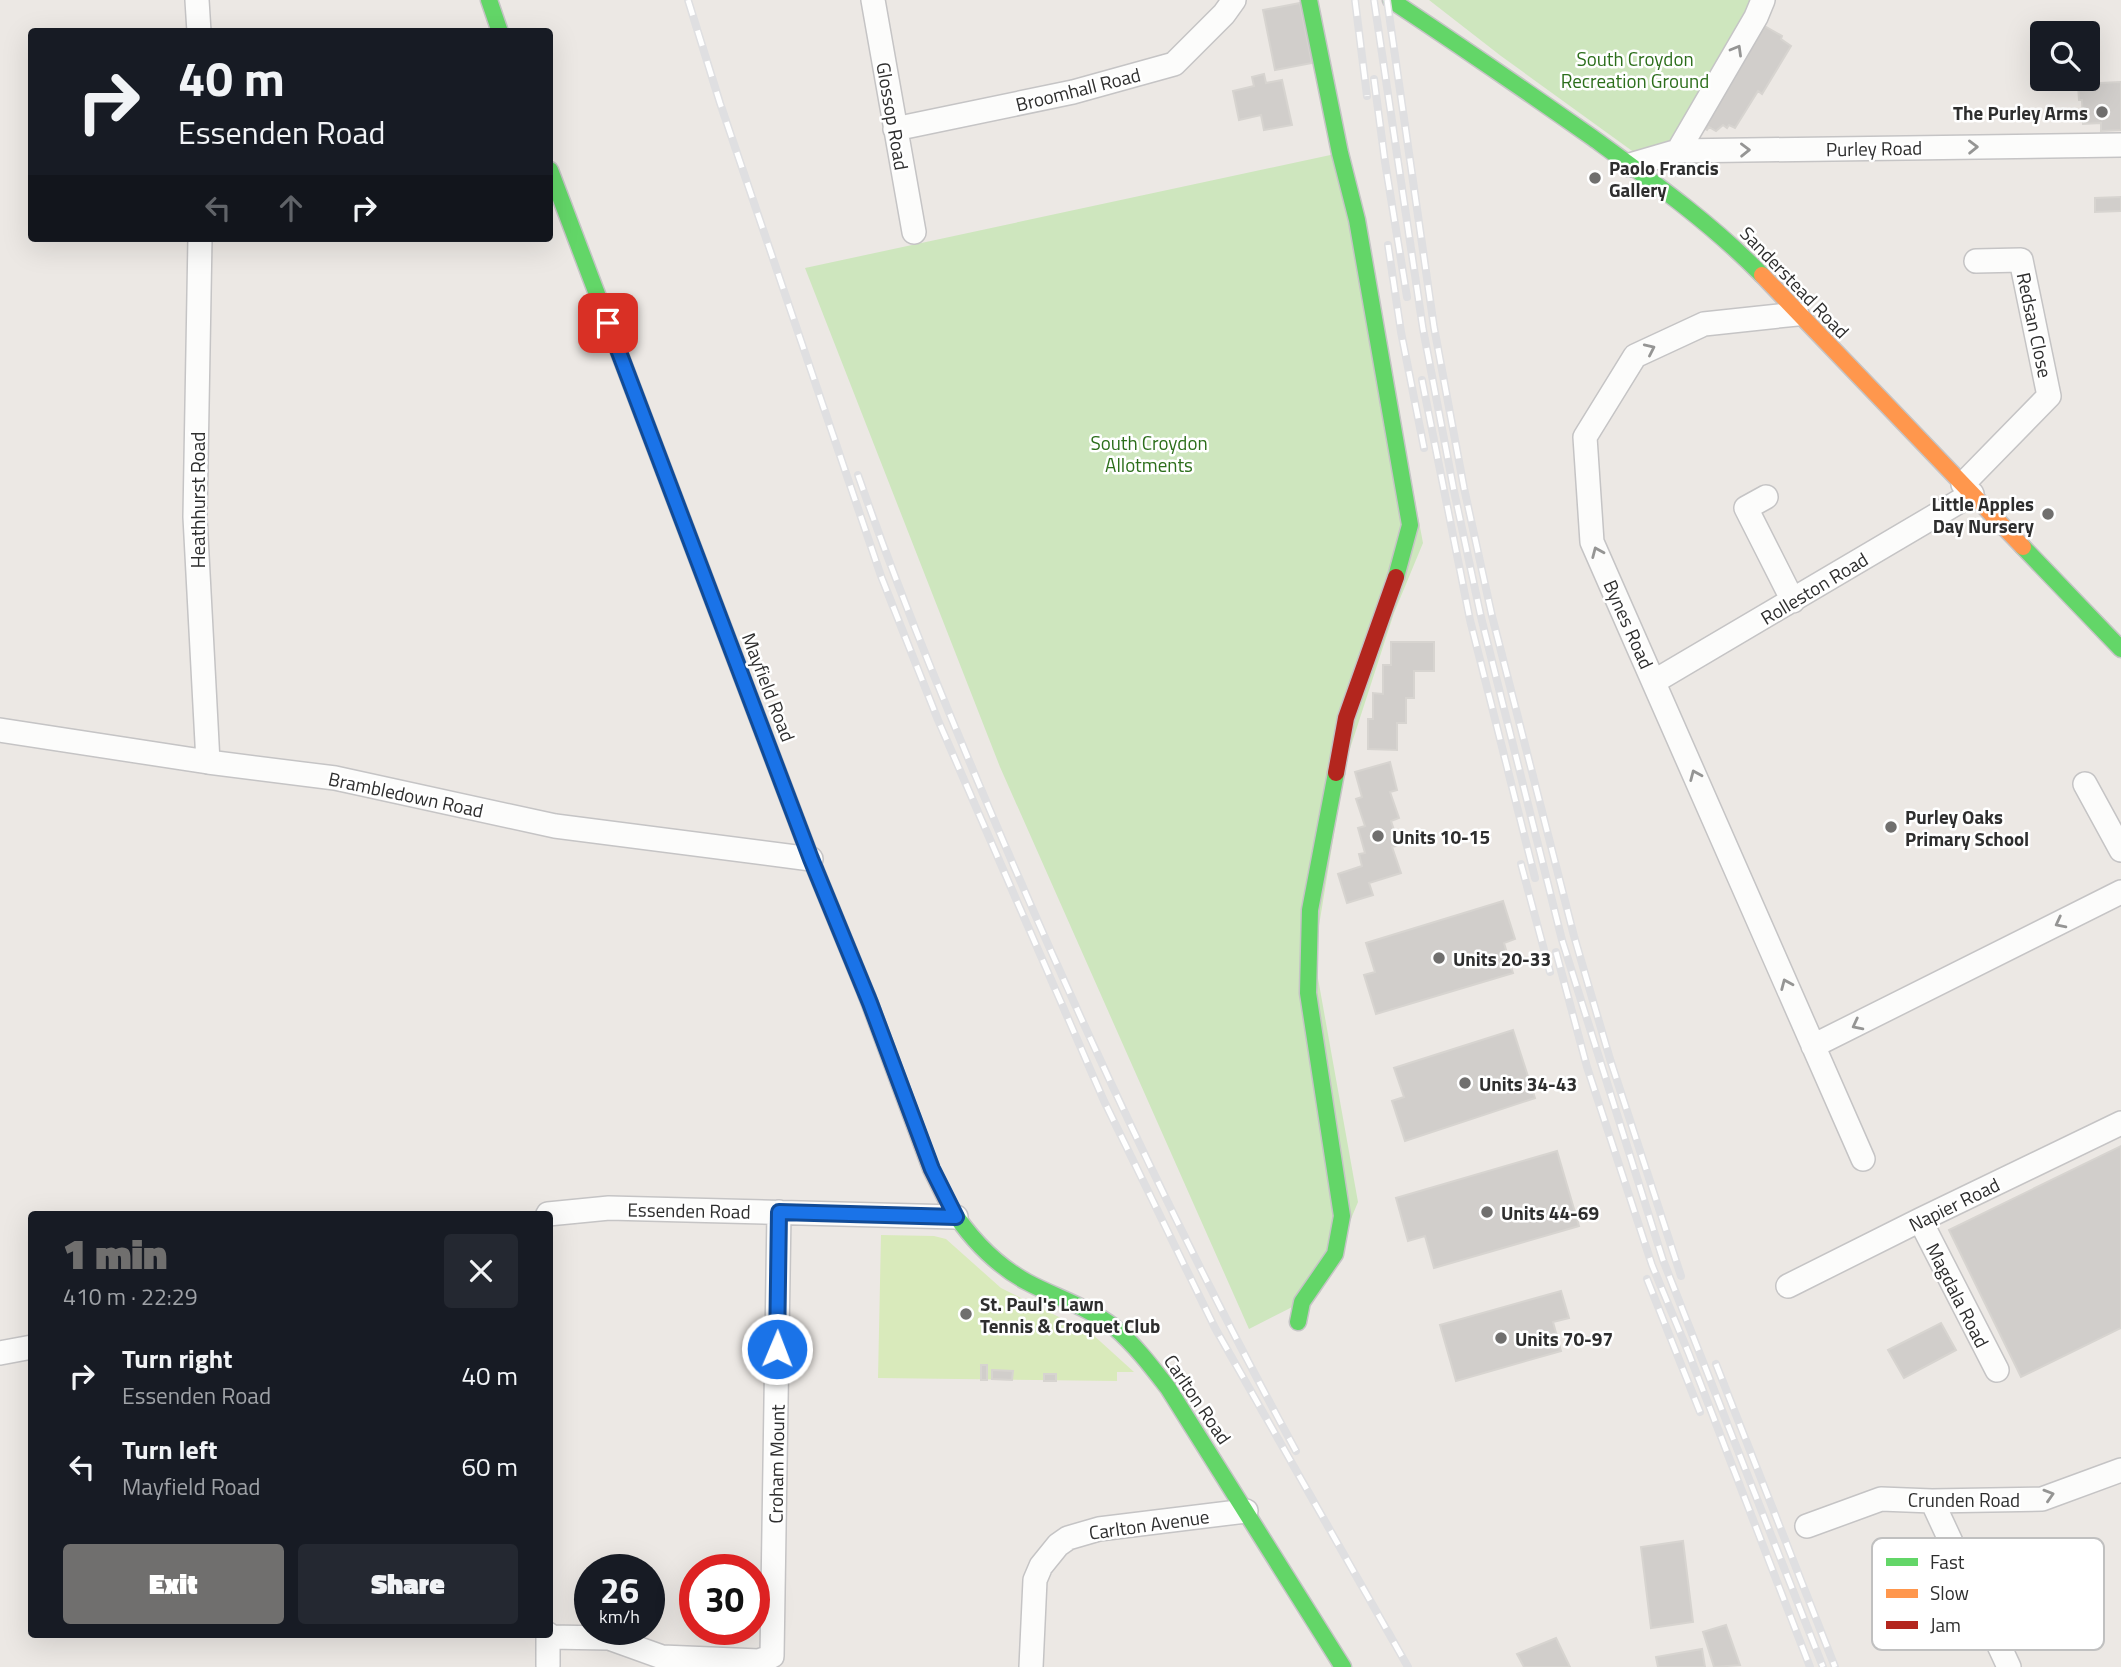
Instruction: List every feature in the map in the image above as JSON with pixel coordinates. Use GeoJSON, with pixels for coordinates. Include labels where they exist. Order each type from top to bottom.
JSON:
{"type":"FeatureCollection","features":[{"type":"Feature","properties":{"kind":"street"},"geometry":{"type":"LineString","coordinates":[[197,0],[200,28]]}},
{"type":"Feature","properties":{"kind":"street"},"geometry":{"type":"LineString","coordinates":[[489,0],[499,28]]}},
{"type":"Feature","properties":{"kind":"street","name":"Glossop Road"},"geometry":{"type":"LineString","coordinates":[[873,0],[914,232]]}},
{"type":"Feature","properties":{"kind":"street","name":"Broomhall Road"},"geometry":{"type":"LineString","coordinates":[[895,129],[1073,92],[1174,64],[1224,14],[1234,0]]}},
{"type":"Feature","properties":{"kind":"street"},"geometry":{"type":"LineString","coordinates":[[1298,1322],[1302,1302],[1335,1254],[1342,1216],[1308,993],[1310,910],[1346,719],[1395,583],[1410,525],[1357,220],[1340,153],[1309,0]]}},
{"type":"Feature","properties":{"kind":"street","name":"Sanderstead Road"},"geometry":{"type":"LineString","coordinates":[[1391,0],[1492,66],[1675,197],[1741,254],[2121,649]]}},
{"type":"Feature","properties":{"kind":"street"},"geometry":{"type":"LineString","coordinates":[[1678,151],[1756,17],[1763,0]]}},
{"type":"Feature","properties":{"kind":"street","name":"Purley Road"},"geometry":{"type":"LineString","coordinates":[[1630,165],[1678,151],[2121,145]]}},
{"type":"Feature","properties":{"kind":"street","name":"Mayfield Road"},"geometry":{"type":"LineString","coordinates":[[553,178],[811,859],[870,1003],[932,1169],[956,1217]]}},
{"type":"Feature","properties":{"kind":"street","name":"Heathhurst Road"},"geometry":{"type":"LineString","coordinates":[[200,242],[195,517],[208,762]]}},
{"type":"Feature","properties":{"kind":"street","name":"Redsan Close"},"geometry":{"type":"LineString","coordinates":[[1968,489],[2049,396],[2021,260],[1976,261]]}},
{"type":"Feature","properties":{"kind":"street","name":"Bynes Road"},"geometry":{"type":"LineString","coordinates":[[1797,314],[1704,324],[1635,356],[1585,437],[1592,541],[1863,1159]]}},
{"type":"Feature","properties":{"kind":"street","name":"Rolleston Road"},"geometry":{"type":"LineString","coordinates":[[1655,681],[1793,601],[1968,489]]}},
{"type":"Feature","properties":{"kind":"street"},"geometry":{"type":"LineString","coordinates":[[1766,497],[1746,508],[1793,601]]}},
{"type":"Feature","properties":{"kind":"street","name":"Brambledown Road"},"geometry":{"type":"LineString","coordinates":[[0,730],[208,762],[335,778],[555,826],[811,859]]}},
{"type":"Feature","properties":{"kind":"street"},"geometry":{"type":"LineString","coordinates":[[2085,784],[2121,850]]}},
{"type":"Feature","properties":{"kind":"street"},"geometry":{"type":"LineString","coordinates":[[1813,1046],[2121,892]]}},
{"type":"Feature","properties":{"kind":"street","name":"Napier Road"},"geometry":{"type":"LineString","coordinates":[[1788,1286],[2121,1124]]}},
{"type":"Feature","properties":{"kind":"street","name":"Essenden Road"},"geometry":{"type":"LineString","coordinates":[[553,1214],[609,1208],[956,1217]]}},
{"type":"Feature","properties":{"kind":"street","name":"Croham Mount"},"geometry":{"type":"LineString","coordinates":[[553,1636],[609,1638],[669,1658],[759,1661],[772,1656],[779,1212]]}},
{"type":"Feature","properties":{"kind":"street","name":"Carlton Road"},"geometry":{"type":"LineString","coordinates":[[956,1217],[978,1244],[1004,1268],[1101,1319],[1131,1343],[1168,1388],[1343,1667]]}},
{"type":"Feature","properties":{"kind":"street","name":"Magdala Road"},"geometry":{"type":"LineString","coordinates":[[1920,1220],[1997,1370]]}},
{"type":"Feature","properties":{"kind":"street"},"geometry":{"type":"LineString","coordinates":[[0,1353],[28,1348]]}},
{"type":"Feature","properties":{"kind":"street","name":"Crunden Road"},"geometry":{"type":"LineString","coordinates":[[1807,1526],[1881,1499],[2042,1499],[2121,1470]]}},
{"type":"Feature","properties":{"kind":"street"},"geometry":{"type":"LineString","coordinates":[[1932,1501],[1949,1538]]}},
{"type":"Feature","properties":{"kind":"street","name":"Carlton Avenue"},"geometry":{"type":"LineString","coordinates":[[1031,1667],[1035,1580],[1041,1566],[1058,1545],[1075,1536],[1099,1529],[1246,1511]]}},
{"type":"Feature","properties":{"kind":"street","name":"Croham Mount"},"geometry":{"type":"LineString","coordinates":[[548,1638],[548,1665]]}},
{"type":"Feature","properties":{"kind":"street"},"geometry":{"type":"LineString","coordinates":[[2001,1650],[2009,1667]]}},
{"type":"Feature","properties":{"kind":"green space","name":"South Croydon Recreation Ground"},"geometry":{"type":"Polygon","coordinates":[[[1429,0],[1753,0],[1673,144],[1635,153],[1429,0]]]}},
{"type":"Feature","properties":{"kind":"green space","name":"South Croydon Allotments"},"geometry":{"type":"Polygon","coordinates":[[[1349,151],[1423,543],[1394,613],[1346,761],[1314,956],[1358,1202],[1320,1293],[1249,1329],[1000,767],[805,268],[1349,151]]]}},
{"type":"Feature","properties":{"kind":"green space","name":"St. Paul's Lawn Tennis & Croquet Club"},"geometry":{"type":"Polygon","coordinates":[[[881,1235],[934,1236],[946,1239],[1001,1288],[1091,1333],[1134,1372],[1117,1372],[1117,1381],[878,1378],[881,1235]]]}},
{"type":"Feature","properties":{"kind":"building"},"geometry":{"type":"Polygon","coordinates":[[[1300,3],[1312,63],[1275,70],[1263,10],[1300,3]]]}},
{"type":"Feature","properties":{"kind":"building"},"geometry":{"type":"Polygon","coordinates":[[[1761,24],[1782,36],[1781,39],[1791,46],[1762,94],[1758,91],[1735,128],[1723,125],[1716,131],[1698,125],[1761,24]]]}},
{"type":"Feature","properties":{"kind":"building"},"geometry":{"type":"Polygon","coordinates":[[[1264,74],[1266,83],[1282,80],[1292,125],[1264,130],[1261,115],[1239,120],[1233,91],[1254,86],[1252,77],[1264,74]]]}},
{"type":"Feature","properties":{"kind":"building","name":"The Purley Arms"},"geometry":{"type":"Polygon","coordinates":[[[2121,82],[2121,130],[2101,131],[2101,123],[2083,124],[2082,100],[2079,100],[2078,91],[2100,91],[2100,83],[2121,82]]]}},
{"type":"Feature","properties":{"kind":"building"},"geometry":{"type":"Polygon","coordinates":[[[2121,197],[2121,211],[2095,212],[2095,198],[2121,197]]]}},
{"type":"Feature","properties":{"kind":"building"},"geometry":{"type":"Polygon","coordinates":[[[1391,642],[1434,642],[1434,671],[1414,671],[1414,698],[1406,698],[1406,723],[1397,723],[1397,750],[1368,749],[1368,719],[1373,719],[1373,693],[1383,694],[1383,665],[1391,665],[1391,642]]]}},
{"type":"Feature","properties":{"kind":"building","name":"Units 10-15"},"geometry":{"type":"Polygon","coordinates":[[[1390,762],[1397,790],[1390,792],[1399,818],[1391,821],[1399,845],[1392,847],[1401,873],[1369,883],[1373,895],[1347,903],[1338,874],[1362,866],[1359,854],[1365,853],[1358,828],[1365,826],[1356,799],[1362,797],[1355,772],[1390,762]]]}},
{"type":"Feature","properties":{"kind":"building","name":"Units 20-33"},"geometry":{"type":"Polygon","coordinates":[[[1503,901],[1515,939],[1504,943],[1513,973],[1376,1014],[1364,975],[1375,972],[1366,943],[1503,901]]]}},
{"type":"Feature","properties":{"kind":"building","name":"Units 34-43"},"geometry":{"type":"Polygon","coordinates":[[[1513,1030],[1535,1098],[1405,1141],[1392,1101],[1404,1097],[1394,1068],[1513,1030]]]}},
{"type":"Feature","properties":{"kind":"building"},"geometry":{"type":"Polygon","coordinates":[[[2121,1146],[2121,1328],[2021,1377],[1949,1230],[2121,1146]]]}},
{"type":"Feature","properties":{"kind":"building","name":"Units 44-69"},"geometry":{"type":"Polygon","coordinates":[[[1557,1151],[1579,1226],[1434,1268],[1425,1236],[1408,1241],[1396,1198],[1557,1151]]]}},
{"type":"Feature","properties":{"kind":"building","name":"Units 70-97"},"geometry":{"type":"Polygon","coordinates":[[[1561,1291],[1569,1318],[1553,1322],[1561,1351],[1456,1381],[1440,1325],[1561,1291]]]}},
{"type":"Feature","properties":{"kind":"building"},"geometry":{"type":"Polygon","coordinates":[[[1941,1323],[1956,1350],[1904,1378],[1888,1350],[1941,1323]]]}},
{"type":"Feature","properties":{"kind":"building"},"geometry":{"type":"Polygon","coordinates":[[[981,1365],[987,1365],[987,1380],[981,1380],[981,1365]]]}},
{"type":"Feature","properties":{"kind":"building"},"geometry":{"type":"Polygon","coordinates":[[[992,1370],[1013,1371],[1012,1380],[992,1379],[992,1370]]]}},
{"type":"Feature","properties":{"kind":"building"},"geometry":{"type":"Polygon","coordinates":[[[1044,1374],[1056,1374],[1056,1381],[1044,1381],[1044,1374]]]}},
{"type":"Feature","properties":{"kind":"building"},"geometry":{"type":"Polygon","coordinates":[[[1683,1541],[1693,1622],[1651,1628],[1641,1547],[1683,1541]]]}},
{"type":"Feature","properties":{"kind":"building"},"geometry":{"type":"Polygon","coordinates":[[[1726,1625],[1740,1665],[1714,1667],[1703,1632],[1726,1625]]]}},
{"type":"Feature","properties":{"kind":"building"},"geometry":{"type":"Polygon","coordinates":[[[1556,1638],[1570,1667],[1524,1667],[1517,1654],[1556,1638]]]}},
{"type":"Feature","properties":{"kind":"building"},"geometry":{"type":"Polygon","coordinates":[[[1702,1649],[1705,1667],[1658,1667],[1656,1657],[1702,1649]]]}},
{"type":"Feature","properties":{"kind":"railway"},"geometry":{"type":"LineString","coordinates":[[688,0],[720,103],[881,576],[938,720],[1104,1101],[1215,1328],[1408,1667]]}},
{"type":"Feature","properties":{"kind":"railway"},"geometry":{"type":"LineString","coordinates":[[1355,0],[1367,96]]}},
{"type":"Feature","properties":{"kind":"railway"},"geometry":{"type":"LineString","coordinates":[[1374,0],[1423,329],[1454,491],[1481,617],[1562,940],[1663,1260],[1823,1667]]}},
{"type":"Feature","properties":{"kind":"railway"},"geometry":{"type":"LineString","coordinates":[[1387,0],[1434,327],[1464,488],[1492,616],[1574,936],[1610,1059],[1681,1276]]}},
{"type":"Feature","properties":{"kind":"railway"},"geometry":{"type":"LineString","coordinates":[[1374,79],[1407,297]]}},
{"type":"Feature","properties":{"kind":"railway"},"geometry":{"type":"LineString","coordinates":[[1388,245],[1401,332],[1424,448]]}},
{"type":"Feature","properties":{"kind":"railway"},"geometry":{"type":"LineString","coordinates":[[1422,380],[1470,620],[1535,878]]}},
{"type":"Feature","properties":{"kind":"railway"},"geometry":{"type":"LineString","coordinates":[[858,475],[952,719],[1079,1013],[1183,1234],[1296,1451]]}},
{"type":"Feature","properties":{"kind":"railway"},"geometry":{"type":"LineString","coordinates":[[1521,864],[1550,972]]}},
{"type":"Feature","properties":{"kind":"railway"},"geometry":{"type":"LineString","coordinates":[[1556,952],[1587,1067],[1652,1265],[1810,1667]]}},
{"type":"Feature","properties":{"kind":"railway"},"geometry":{"type":"LineString","coordinates":[[1647,1279],[1700,1412]]}},
{"type":"Feature","properties":{"kind":"railway"},"geometry":{"type":"LineString","coordinates":[[1716,1364],[1835,1667]]}},
{"type":"Feature","properties":{"kind":"traffic: fast"},"geometry":{"type":"LineString","coordinates":[[489,0],[499,28]]}},
{"type":"Feature","properties":{"kind":"traffic: fast"},"geometry":{"type":"LineString","coordinates":[[1309,0],[1340,153],[1357,220],[1410,525],[1396,577]]}},
{"type":"Feature","properties":{"kind":"traffic: fast"},"geometry":{"type":"LineString","coordinates":[[1391,0],[1637,170],[1702,220],[1762,275]]}},
{"type":"Feature","properties":{"kind":"traffic: fast"},"geometry":{"type":"LineString","coordinates":[[553,178],[811,859],[867,996]]}},
{"type":"Feature","properties":{"kind":"traffic: fast"},"geometry":{"type":"LineString","coordinates":[[2023,547],[2121,649]]}},
{"type":"Feature","properties":{"kind":"traffic: fast"},"geometry":{"type":"LineString","coordinates":[[1298,1322],[1302,1302],[1335,1254],[1342,1216],[1308,993],[1310,910],[1336,773]]}},
{"type":"Feature","properties":{"kind":"traffic: fast"},"geometry":{"type":"LineString","coordinates":[[950,1207],[974,1240],[993,1259],[1027,1282],[1104,1320],[1122,1334],[1142,1356],[1168,1388],[1343,1667]]}},
{"type":"Feature","properties":{"kind":"traffic: slow"},"geometry":{"type":"LineString","coordinates":[[1762,275],[2023,547]]}},
{"type":"Feature","properties":{"kind":"traffic: slow"},"geometry":{"type":"LineString","coordinates":[[867,996],[931,1169],[950,1207]]}},
{"type":"Feature","properties":{"kind":"traffic: jam"},"geometry":{"type":"LineString","coordinates":[[1336,773],[1346,718],[1396,577]]}},
{"type":"Feature","properties":{"kind":"place","name":"The Purley Arms"},"geometry":{"type":"Point","coordinates":[2102,112]}},
{"type":"Feature","properties":{"kind":"place","name":"Paolo Francis Gallery"},"geometry":{"type":"Point","coordinates":[1595,178]}},
{"type":"Feature","properties":{"kind":"place","name":"Little Apples Day Nursery"},"geometry":{"type":"Point","coordinates":[2048,514]}},
{"type":"Feature","properties":{"kind":"place","name":"Purley Oaks Primary School"},"geometry":{"type":"Point","coordinates":[1891,827]}},
{"type":"Feature","properties":{"kind":"place","name":"Units 10-15"},"geometry":{"type":"Point","coordinates":[1378,836]}},
{"type":"Feature","properties":{"kind":"place","name":"Units 20-33"},"geometry":{"type":"Point","coordinates":[1439,958]}},
{"type":"Feature","properties":{"kind":"place","name":"Units 34-43"},"geometry":{"type":"Point","coordinates":[1465,1083]}},
{"type":"Feature","properties":{"kind":"place","name":"Units 44-69"},"geometry":{"type":"Point","coordinates":[1487,1212]}},
{"type":"Feature","properties":{"kind":"place","name":"St. Paul's Lawn Tennis & Croquet Club"},"geometry":{"type":"Point","coordinates":[966,1314]}},
{"type":"Feature","properties":{"kind":"place","name":"Units 70-97"},"geometry":{"type":"Point","coordinates":[1501,1338]}},
{"type":"Feature","properties":{"kind":"route"},"geometry":{"type":"LineString","coordinates":[[608,323],[811,859],[870,1003],[932,1169],[956,1217],[779,1212],[777,1349]]}}]}
